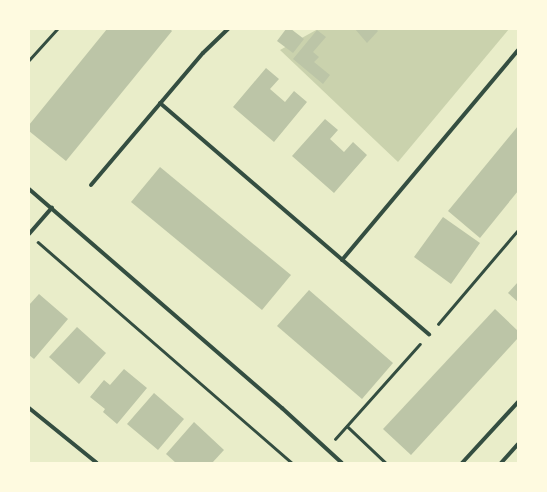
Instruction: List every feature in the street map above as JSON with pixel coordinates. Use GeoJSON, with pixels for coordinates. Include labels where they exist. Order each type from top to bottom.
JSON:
{"type":"FeatureCollection","features":[{"type":"Feature","properties":{"kind":"street"},"geometry":{"type":"LineString","coordinates":[[91,185],[160,103],[228,29]]}},
{"type":"Feature","properties":{"kind":"street"},"geometry":{"type":"LineString","coordinates":[[342,260],[518,50]]}},
{"type":"Feature","properties":{"kind":"street"},"geometry":{"type":"LineString","coordinates":[[160,103],[429,334]]}},
{"type":"Feature","properties":{"kind":"street"},"geometry":{"type":"LineString","coordinates":[[29,189],[342,463]]}},
{"type":"Feature","properties":{"kind":"street"},"geometry":{"type":"LineString","coordinates":[[29,234],[52,208]]}},
{"type":"Feature","properties":{"kind":"street"},"geometry":{"type":"LineString","coordinates":[[462,463],[518,402]]}},
{"type":"Feature","properties":{"kind":"street"},"geometry":{"type":"LineString","coordinates":[[29,408],[97,463]]}},
{"type":"Feature","properties":{"kind":"street"},"geometry":{"type":"LineString","coordinates":[[501,463],[518,444]]}},
{"type":"Feature","properties":{"kind":"path"},"geometry":{"type":"LineString","coordinates":[[29,60],[57,29]]}},
{"type":"Feature","properties":{"kind":"path"},"geometry":{"type":"LineString","coordinates":[[29,234],[292,463]]}},
{"type":"Feature","properties":{"kind":"path"},"geometry":{"type":"LineString","coordinates":[[347,426],[386,463]]}},
{"type":"Feature","properties":{"kind":"green space"},"geometry":{"type":"Polygon","coordinates":[[[318,29],[509,29],[398,162],[280,50],[318,29]]]}},
{"type":"Feature","properties":{"kind":"building"},"geometry":{"type":"Polygon","coordinates":[[[107,29],[170,29],[172,31],[66,161],[29,131],[29,125],[107,29]]]}},
{"type":"Feature","properties":{"kind":"building"},"geometry":{"type":"Polygon","coordinates":[[[286,29],[291,29],[304,39],[293,53],[277,41],[286,29]]]}},
{"type":"Feature","properties":{"kind":"building"},"geometry":{"type":"Polygon","coordinates":[[[355,29],[376,29],[378,31],[367,43],[355,29]]]}},
{"type":"Feature","properties":{"kind":"building"},"geometry":{"type":"Polygon","coordinates":[[[317,30],[326,37],[313,52],[319,57],[314,62],[330,75],[323,84],[293,59],[317,30]]]}},
{"type":"Feature","properties":{"kind":"building"},"geometry":{"type":"Polygon","coordinates":[[[266,68],[279,79],[270,89],[285,102],[294,91],[307,102],[274,142],[233,107],[266,68]]]}},
{"type":"Feature","properties":{"kind":"building"},"geometry":{"type":"Polygon","coordinates":[[[325,119],[338,130],[330,139],[344,152],[353,142],[367,155],[334,193],[292,156],[325,119]]]}},
{"type":"Feature","properties":{"kind":"building"},"geometry":{"type":"Polygon","coordinates":[[[518,126],[518,191],[480,238],[448,211],[518,126]]]}},
{"type":"Feature","properties":{"kind":"building"},"geometry":{"type":"Polygon","coordinates":[[[160,167],[291,275],[262,310],[131,202],[160,167]]]}},
{"type":"Feature","properties":{"kind":"building"},"geometry":{"type":"Polygon","coordinates":[[[443,217],[480,243],[451,284],[414,257],[443,217]]]}},
{"type":"Feature","properties":{"kind":"building"},"geometry":{"type":"Polygon","coordinates":[[[518,282],[518,302],[508,293],[518,282]]]}},
{"type":"Feature","properties":{"kind":"building"},"geometry":{"type":"Polygon","coordinates":[[[309,290],[393,363],[362,399],[277,326],[309,290]]]}},
{"type":"Feature","properties":{"kind":"building"},"geometry":{"type":"Polygon","coordinates":[[[39,294],[68,319],[34,359],[29,355],[29,305],[39,294]]]}},
{"type":"Feature","properties":{"kind":"building"},"geometry":{"type":"Polygon","coordinates":[[[495,309],[518,331],[518,338],[411,455],[383,429],[495,309]]]}},
{"type":"Feature","properties":{"kind":"building"},"geometry":{"type":"Polygon","coordinates":[[[77,327],[106,353],[79,384],[49,357],[77,327]]]}},
{"type":"Feature","properties":{"kind":"building"},"geometry":{"type":"Polygon","coordinates":[[[124,369],[147,388],[117,424],[103,412],[105,409],[90,397],[104,380],[110,385],[124,369]]]}},
{"type":"Feature","properties":{"kind":"building"},"geometry":{"type":"Polygon","coordinates":[[[154,393],[184,419],[158,450],[127,424],[154,393]]]}},
{"type":"Feature","properties":{"kind":"building"},"geometry":{"type":"Polygon","coordinates":[[[194,422],[224,450],[212,463],[176,463],[166,454],[194,422]]]}}]}
